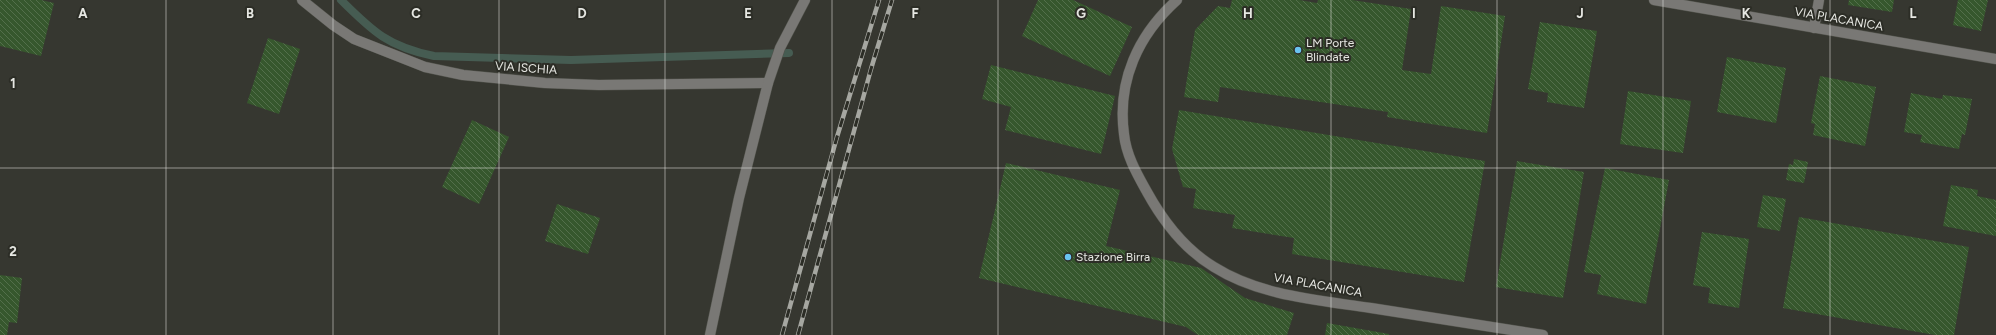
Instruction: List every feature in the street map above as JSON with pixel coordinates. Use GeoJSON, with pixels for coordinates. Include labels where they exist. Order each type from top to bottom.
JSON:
{"type":"FeatureCollection","features":[{"type":"Feature","properties":{"kind":"street","name":"VIA ISCHIA"},"geometry":{"type":"LineString","coordinates":[[302,0],[333,26],[354,39],[424,67],[463,75],[545,83],[606,85],[768,83]]}},
{"type":"Feature","properties":{"kind":"street"},"geometry":{"type":"LineString","coordinates":[[710,335],[739,198],[768,83],[778,53],[805,0]]}},
{"type":"Feature","properties":{"kind":"street","name":"VIA PLACANICA"},"geometry":{"type":"LineString","coordinates":[[1177,0],[1149,32],[1132,62],[1123,91],[1122,120],[1129,154],[1142,183],[1164,220],[1194,252],[1224,272],[1275,292],[1543,335]]}},
{"type":"Feature","properties":{"kind":"street","name":"VIA PLACANICA"},"geometry":{"type":"LineString","coordinates":[[1654,0],[1996,59]]}},
{"type":"Feature","properties":{"kind":"street"},"geometry":{"type":"LineString","coordinates":[[1814,28],[1819,0]]}},
{"type":"Feature","properties":{"kind":"building"},"geometry":{"type":"Polygon","coordinates":[[[0,0],[41,0],[54,3],[41,56],[0,46],[0,0]]]}},
{"type":"Feature","properties":{"kind":"building"},"geometry":{"type":"Polygon","coordinates":[[[1038,0],[1073,0],[1132,27],[1110,76],[1022,36],[1038,0]]]}},
{"type":"Feature","properties":{"kind":"building","name":"LM Porte Blindate"},"geometry":{"type":"Polygon","coordinates":[[[1232,0],[1299,0],[1317,3],[1318,0],[1352,0],[1411,9],[1402,70],[1431,74],[1441,6],[1505,16],[1487,133],[1387,117],[1388,112],[1220,87],[1218,102],[1184,97],[1195,30],[1218,6],[1230,8],[1232,0]]]}},
{"type":"Feature","properties":{"kind":"building"},"geometry":{"type":"Polygon","coordinates":[[[1849,0],[1894,0],[1892,12],[1848,5],[1849,0]]]}},
{"type":"Feature","properties":{"kind":"building"},"geometry":{"type":"Polygon","coordinates":[[[1958,0],[1988,0],[1981,31],[1953,25],[1958,0]]]}},
{"type":"Feature","properties":{"kind":"building"},"geometry":{"type":"Polygon","coordinates":[[[1540,22],[1597,31],[1584,108],[1547,102],[1548,93],[1528,89],[1540,22]]]}},
{"type":"Feature","properties":{"kind":"building"},"geometry":{"type":"Polygon","coordinates":[[[268,38],[300,49],[279,114],[247,103],[268,38]]]}},
{"type":"Feature","properties":{"kind":"building"},"geometry":{"type":"Polygon","coordinates":[[[1727,57],[1786,68],[1776,123],[1717,112],[1727,57]]]}},
{"type":"Feature","properties":{"kind":"building"},"geometry":{"type":"Polygon","coordinates":[[[991,65],[1115,96],[1101,154],[1005,130],[1011,107],[982,99],[991,65]]]}},
{"type":"Feature","properties":{"kind":"building"},"geometry":{"type":"Polygon","coordinates":[[[1820,76],[1876,87],[1865,146],[1813,135],[1815,124],[1811,123],[1820,76]]]}},
{"type":"Feature","properties":{"kind":"building"},"geometry":{"type":"Polygon","coordinates":[[[1628,91],[1691,101],[1683,153],[1620,144],[1628,91]]]}},
{"type":"Feature","properties":{"kind":"building"},"geometry":{"type":"Polygon","coordinates":[[[1911,93],[1942,99],[1943,95],[1972,99],[1965,135],[1962,134],[1959,149],[1920,142],[1922,135],[1904,132],[1911,93]]]}},
{"type":"Feature","properties":{"kind":"building"},"geometry":{"type":"Polygon","coordinates":[[[1179,110],[1485,161],[1464,282],[1292,254],[1294,238],[1232,228],[1235,215],[1193,208],[1196,189],[1183,187],[1172,149],[1179,110]]]}},
{"type":"Feature","properties":{"kind":"building"},"geometry":{"type":"Polygon","coordinates":[[[472,120],[509,137],[479,204],[442,187],[472,120]]]}},
{"type":"Feature","properties":{"kind":"building"},"geometry":{"type":"Polygon","coordinates":[[[1794,159],[1808,162],[1804,183],[1786,180],[1789,164],[1793,165],[1794,159]]]}},
{"type":"Feature","properties":{"kind":"building"},"geometry":{"type":"Polygon","coordinates":[[[1517,161],[1584,172],[1563,298],[1496,287],[1517,161]]]}},
{"type":"Feature","properties":{"kind":"building","name":"Stazione Birra"},"geometry":{"type":"Polygon","coordinates":[[[1006,163],[1120,190],[1106,246],[1201,268],[1245,298],[1294,313],[1287,335],[1198,335],[1186,327],[979,278],[1006,163]]]}},
{"type":"Feature","properties":{"kind":"building"},"geometry":{"type":"Polygon","coordinates":[[[1605,168],[1669,180],[1646,304],[1597,294],[1601,275],[1584,272],[1605,168]]]}},
{"type":"Feature","properties":{"kind":"building"},"geometry":{"type":"Polygon","coordinates":[[[1951,185],[1978,190],[1977,196],[1996,200],[1996,236],[1943,226],[1951,185]]]}},
{"type":"Feature","properties":{"kind":"building"},"geometry":{"type":"Polygon","coordinates":[[[1763,195],[1786,199],[1780,231],[1757,227],[1763,195]]]}},
{"type":"Feature","properties":{"kind":"building"},"geometry":{"type":"Polygon","coordinates":[[[557,204],[600,218],[588,254],[545,241],[557,204]]]}},
{"type":"Feature","properties":{"kind":"building"},"geometry":{"type":"Polygon","coordinates":[[[1799,217],[1969,247],[1954,335],[1935,335],[1783,308],[1799,217]]]}},
{"type":"Feature","properties":{"kind":"building"},"geometry":{"type":"Polygon","coordinates":[[[1702,232],[1749,239],[1739,308],[1708,303],[1710,288],[1693,285],[1702,232]]]}},
{"type":"Feature","properties":{"kind":"building"},"geometry":{"type":"Polygon","coordinates":[[[0,275],[22,278],[17,323],[9,322],[7,335],[0,335],[0,275]]]}},
{"type":"Feature","properties":{"kind":"building"},"geometry":{"type":"Polygon","coordinates":[[[1327,323],[1389,334],[1389,335],[1325,335],[1327,323]]]}},
{"type":"Feature","properties":{"kind":"waterway"},"geometry":{"type":"LineString","coordinates":[[341,0],[363,21],[383,37],[405,48],[434,56],[571,60],[789,53]]}},
{"type":"Feature","properties":{"kind":"railway"},"geometry":{"type":"LineString","coordinates":[[782,335],[837,137],[879,0]]}},
{"type":"Feature","properties":{"kind":"railway"},"geometry":{"type":"LineString","coordinates":[[798,335],[871,69],[892,0]]}},
{"type":"Feature","properties":{"kind":"place","name":"LM Porte Blindate"},"geometry":{"type":"Point","coordinates":[1298,50]}},
{"type":"Feature","properties":{"kind":"place","name":"Stazione Birra"},"geometry":{"type":"Point","coordinates":[1068,257]}}]}
